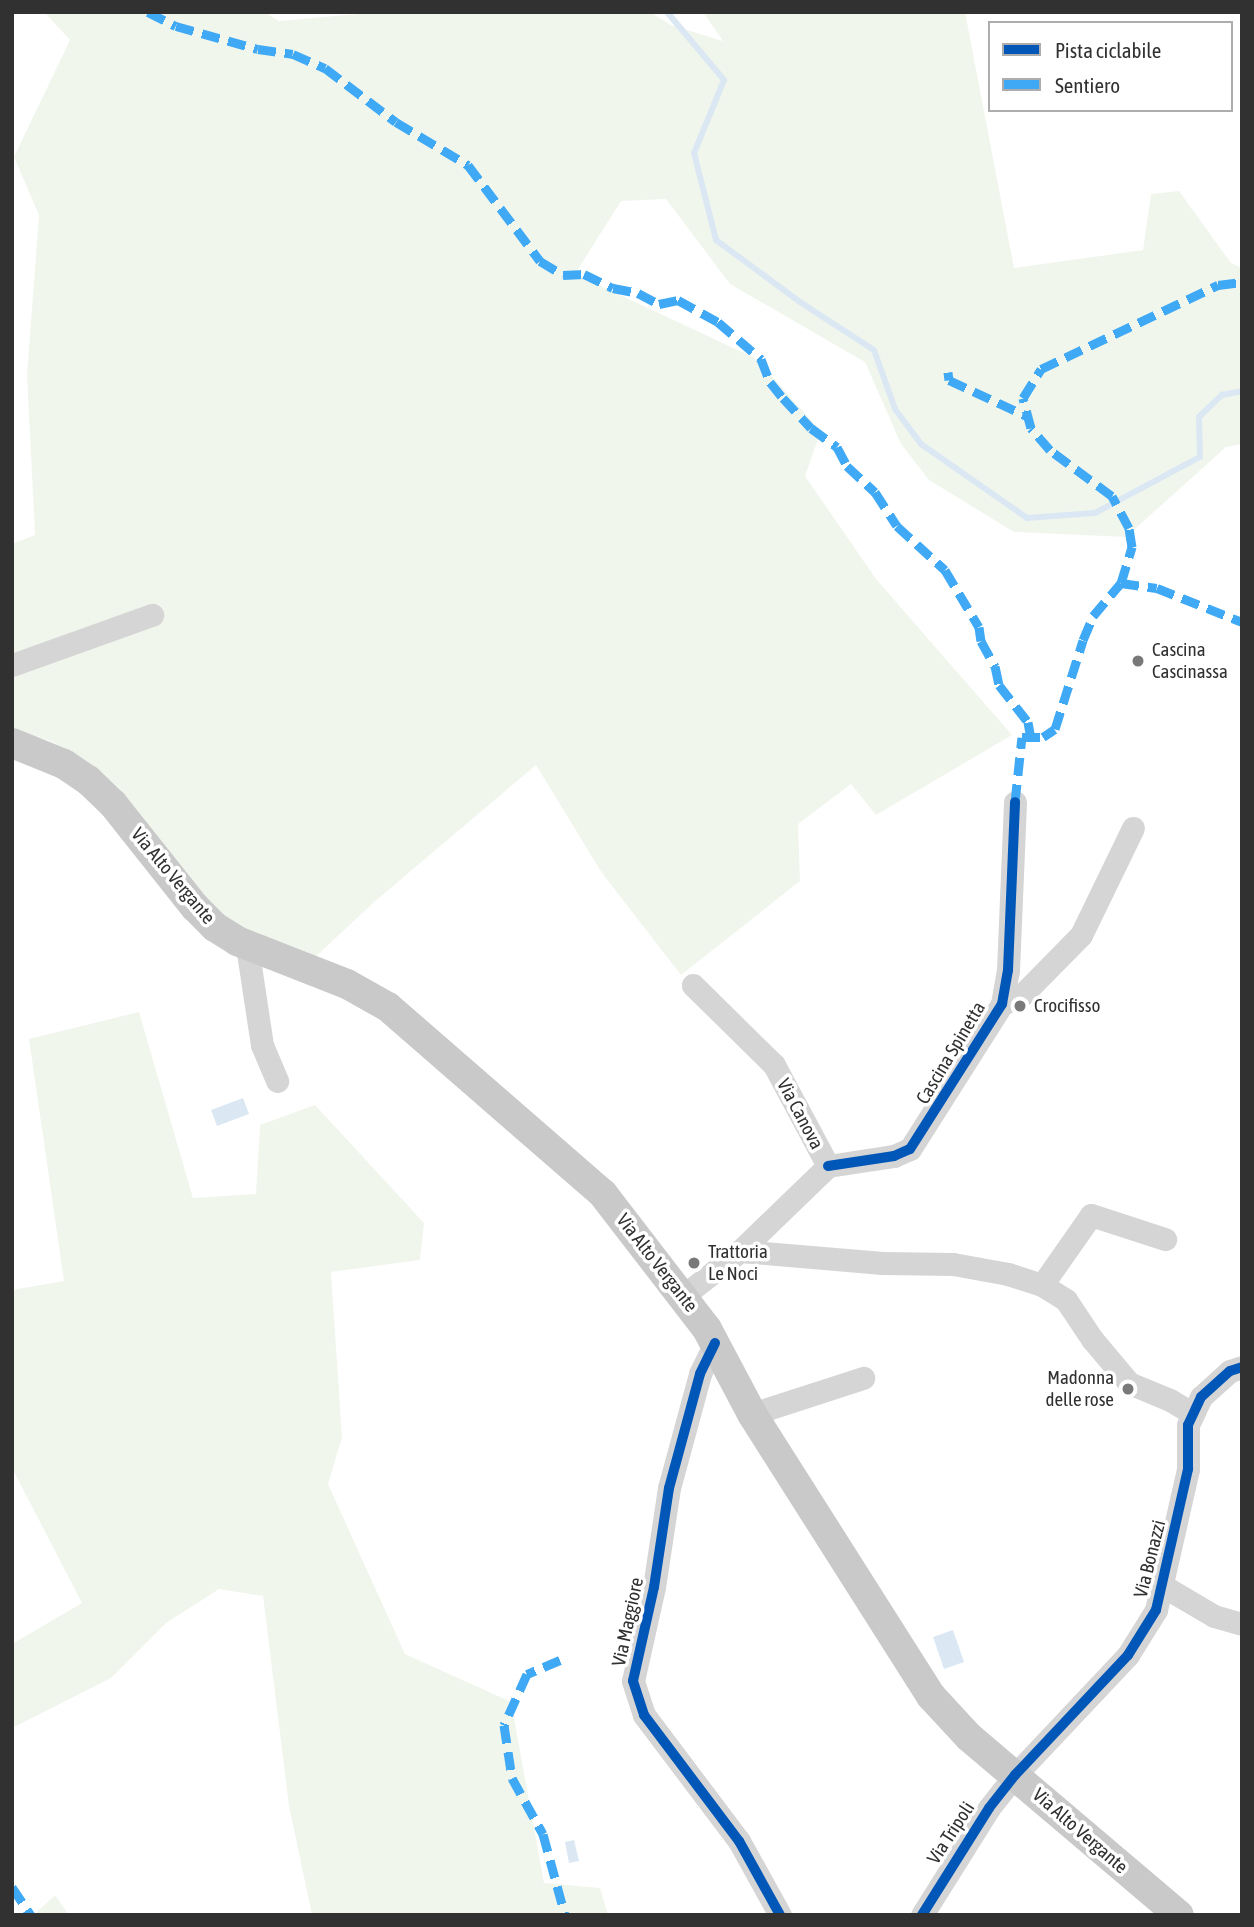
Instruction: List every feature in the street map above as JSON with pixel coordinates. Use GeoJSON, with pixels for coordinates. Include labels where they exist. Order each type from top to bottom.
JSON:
{"type":"FeatureCollection","features":[{"type":"Feature","properties":{"kind":"main road","name":"Via Alto Vergante"},"geometry":{"type":"LineString","coordinates":[[12,743],[64,764],[88,780],[113,804],[195,907],[215,927],[247,946],[347,984],[388,1007],[603,1194],[683,1296],[752,1414],[931,1696],[969,1737],[1179,1915]]}},
{"type":"Feature","properties":{"kind":"street"},"geometry":{"type":"LineString","coordinates":[[12,665],[152,615]]}},
{"type":"Feature","properties":{"kind":"street","name":"Cascina Spinetta"},"geometry":{"type":"LineString","coordinates":[[828,1166],[894,1156],[910,1149],[1002,1004],[1009,970],[1015,802]]}},
{"type":"Feature","properties":{"kind":"street","name":"Cascina Spinetta"},"geometry":{"type":"LineString","coordinates":[[1002,1004],[1022,995],[1081,935],[1133,828]]}},
{"type":"Feature","properties":{"kind":"street"},"geometry":{"type":"LineString","coordinates":[[247,946],[262,1045],[277,1081]]}},
{"type":"Feature","properties":{"kind":"street","name":"Via Canova"},"geometry":{"type":"LineString","coordinates":[[683,1296],[740,1251],[828,1166],[774,1065],[693,985]]}},
{"type":"Feature","properties":{"kind":"street"},"geometry":{"type":"LineString","coordinates":[[1042,1285],[1091,1215],[1165,1239]]}},
{"type":"Feature","properties":{"kind":"street"},"geometry":{"type":"LineString","coordinates":[[740,1251],[882,1263],[953,1264],[1008,1274],[1042,1285],[1066,1300],[1092,1339],[1129,1383],[1170,1400],[1193,1414]]}},
{"type":"Feature","properties":{"kind":"street","name":"Via Maggiore"},"geometry":{"type":"LineString","coordinates":[[715,1348],[700,1374],[668,1488],[658,1588],[633,1681],[644,1715],[681,1756],[739,1841],[780,1915]]}},
{"type":"Feature","properties":{"kind":"street","name":"Via Bonazzi"},"geometry":{"type":"LineString","coordinates":[[1015,1775],[1128,1655],[1156,1610],[1188,1468],[1188,1425],[1200,1396],[1230,1371],[1242,1367]]}},
{"type":"Feature","properties":{"kind":"street"},"geometry":{"type":"LineString","coordinates":[[752,1414],[863,1378]]}},
{"type":"Feature","properties":{"kind":"street"},"geometry":{"type":"LineString","coordinates":[[1163,1586],[1214,1616],[1242,1624]]}},
{"type":"Feature","properties":{"kind":"street","name":"Via Tripoli"},"geometry":{"type":"LineString","coordinates":[[922,1915],[989,1808],[1015,1775]]}},
{"type":"Feature","properties":{"kind":"shaded area"},"geometry":{"type":"Polygon","coordinates":[[[44,12],[264,12],[279,21],[381,12],[650,12],[671,25],[723,41],[703,12],[965,12],[1014,268],[1143,250],[1151,194],[1179,191],[1231,263],[1242,268],[1242,444],[1226,447],[1126,537],[1014,532],[929,480],[901,444],[865,362],[730,284],[666,199],[621,201],[575,274],[755,358],[821,431],[805,476],[876,579],[1012,735],[876,815],[851,784],[798,824],[800,881],[681,975],[602,873],[536,765],[373,903],[310,962],[226,925],[68,750],[48,740],[12,730],[12,544],[35,535],[27,375],[39,215],[14,157],[70,40],[44,12]]]}},
{"type":"Feature","properties":{"kind":"shaded area"},"geometry":{"type":"Polygon","coordinates":[[[139,1012],[193,1198],[256,1194],[260,1125],[315,1105],[424,1223],[420,1260],[331,1272],[342,1437],[328,1484],[405,1654],[511,1702],[544,1883],[600,1888],[608,1915],[312,1915],[289,1806],[263,1596],[219,1589],[166,1623],[111,1678],[12,1728],[12,1644],[82,1603],[12,1468],[12,1290],[64,1281],[29,1039],[139,1012]]]}},
{"type":"Feature","properties":{"kind":"shaded area"},"geometry":{"type":"Polygon","coordinates":[[[243,1098],[249,1114],[217,1126],[211,1110],[243,1098]]]}},
{"type":"Feature","properties":{"kind":"shaded area"},"geometry":{"type":"Polygon","coordinates":[[[953,1630],[964,1662],[944,1669],[933,1637],[953,1630]]]}},
{"type":"Feature","properties":{"kind":"shaded area"},"geometry":{"type":"Polygon","coordinates":[[[574,1840],[579,1861],[569,1863],[565,1842],[574,1840]]]}},
{"type":"Feature","properties":{"kind":"shaded area"},"geometry":{"type":"Polygon","coordinates":[[[55,1895],[69,1915],[34,1915],[55,1895]]]}},
{"type":"Feature","properties":{"kind":"waterway"},"geometry":{"type":"LineString","coordinates":[[667,12],[724,80],[694,153],[716,240],[800,302],[874,350],[895,409],[921,444],[1027,518],[1095,513],[1200,457],[1199,417],[1222,395],[1242,391]]}},
{"type":"Feature","properties":{"kind":"marked path"},"geometry":{"type":"LineString","coordinates":[[148,12],[176,26],[258,49],[293,54],[325,68],[396,122],[468,165],[540,261],[563,275],[584,274],[613,288],[638,293],[659,304],[678,300],[718,322],[761,359],[770,382],[783,398],[811,428],[837,447],[847,466],[875,492],[897,526],[945,570],[979,627],[981,641],[995,666],[999,685],[1028,722],[1031,739]]}},
{"type":"Feature","properties":{"kind":"marked path"},"geometry":{"type":"LineString","coordinates":[[1015,802],[1022,737],[1043,737],[1055,729],[1093,616],[1121,583],[1132,547],[1129,528],[1112,496],[1050,450],[1031,428],[1023,398],[1041,369],[1218,285],[1242,282]]}},
{"type":"Feature","properties":{"kind":"marked path"},"geometry":{"type":"LineString","coordinates":[[948,372],[949,380],[1027,416]]}},
{"type":"Feature","properties":{"kind":"marked path"},"geometry":{"type":"LineString","coordinates":[[1121,583],[1157,588],[1242,622]]}},
{"type":"Feature","properties":{"kind":"marked path"},"geometry":{"type":"LineString","coordinates":[[560,1660],[527,1674],[504,1725],[512,1778],[543,1834],[565,1915]]}},
{"type":"Feature","properties":{"kind":"marked path"},"geometry":{"type":"LineString","coordinates":[[12,1887],[31,1915]]}},
{"type":"Feature","properties":{"kind":"cycle path"},"geometry":{"type":"LineString","coordinates":[[828,1166],[894,1156],[910,1149],[1002,1004],[1008,970],[1015,802]]}},
{"type":"Feature","properties":{"kind":"cycle path"},"geometry":{"type":"LineString","coordinates":[[715,1343],[700,1374],[669,1488],[654,1587],[633,1681],[644,1715],[739,1841],[780,1915]]}},
{"type":"Feature","properties":{"kind":"cycle path"},"geometry":{"type":"LineString","coordinates":[[922,1915],[989,1808],[1015,1775],[1128,1655],[1156,1610],[1188,1469],[1188,1425],[1201,1397],[1230,1371],[1242,1367]]}},
{"type":"Feature","properties":{"kind":"place","name":"Cascina Cascinassa"},"geometry":{"type":"Point","coordinates":[1138,661]}},
{"type":"Feature","properties":{"kind":"place","name":"Crocifisso"},"geometry":{"type":"Point","coordinates":[1020,1006]}},
{"type":"Feature","properties":{"kind":"place","name":"Trattoria Le Noci"},"geometry":{"type":"Point","coordinates":[694,1263]}},
{"type":"Feature","properties":{"kind":"place","name":"Madonna delle rose"},"geometry":{"type":"Point","coordinates":[1128,1389]}}]}
